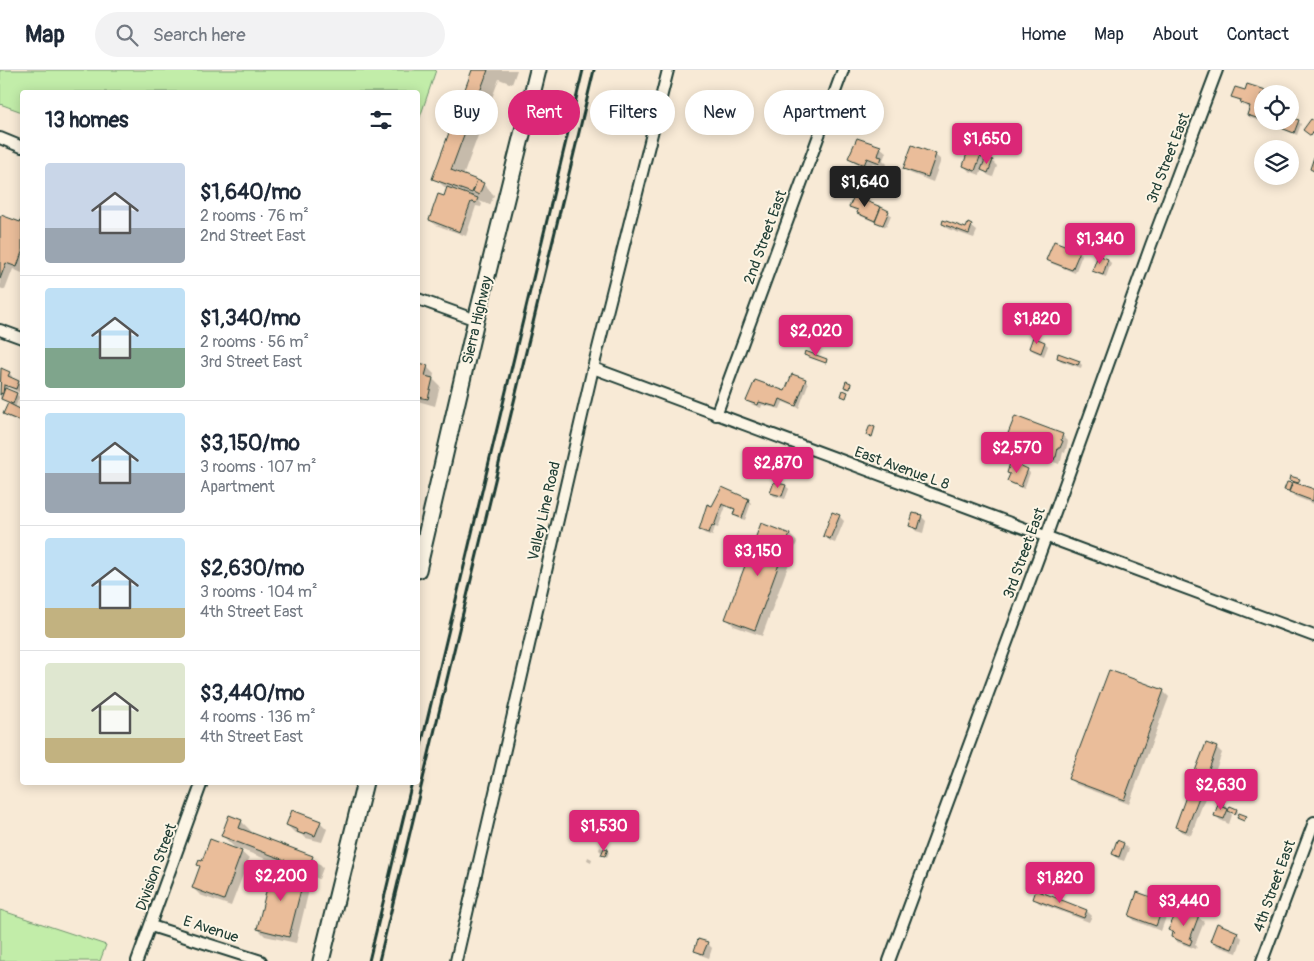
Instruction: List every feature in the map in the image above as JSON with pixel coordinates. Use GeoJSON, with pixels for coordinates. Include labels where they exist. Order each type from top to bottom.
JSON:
{"type":"FeatureCollection","features":[{"type":"Feature","properties":{"kind":"main road","name":"Sierra Highway"},"geometry":{"type":"LineString","coordinates":[[420,561],[476,320],[538,70]]}},
{"type":"Feature","properties":{"kind":"main road"},"geometry":{"type":"LineString","coordinates":[[321,961],[364,785]]}},
{"type":"Feature","properties":{"kind":"street","name":"Valley Line Road"},"geometry":{"type":"LineString","coordinates":[[456,961],[593,368],[668,70]]}},
{"type":"Feature","properties":{"kind":"street","name":"2nd Street East"},"geometry":{"type":"LineString","coordinates":[[716,415],[843,70]]}},
{"type":"Feature","properties":{"kind":"street","name":"3rd Street East"},"geometry":{"type":"LineString","coordinates":[[889,961],[1217,70]]}},
{"type":"Feature","properties":{"kind":"street"},"geometry":{"type":"LineString","coordinates":[[0,138],[20,146]]}},
{"type":"Feature","properties":{"kind":"street"},"geometry":{"type":"LineString","coordinates":[[420,300],[476,320]]}},
{"type":"Feature","properties":{"kind":"street"},"geometry":{"type":"LineString","coordinates":[[0,330],[20,337]]}},
{"type":"Feature","properties":{"kind":"street","name":"East Avenue L 8"},"geometry":{"type":"LineString","coordinates":[[593,368],[1314,636]]}},
{"type":"Feature","properties":{"kind":"street","name":"Division Street"},"geometry":{"type":"LineString","coordinates":[[137,961],[201,785]]}},
{"type":"Feature","properties":{"kind":"street","name":"4th Street East"},"geometry":{"type":"LineString","coordinates":[[1262,961],[1314,822]]}},
{"type":"Feature","properties":{"kind":"street","name":"E Avenue"},"geometry":{"type":"LineString","coordinates":[[151,926],[261,961]]}},
{"type":"Feature","properties":{"kind":"green space"},"geometry":{"type":"Polygon","coordinates":[[[0,70],[436,70],[420,117],[420,90],[20,90],[20,111],[0,104],[0,70]]]}},
{"type":"Feature","properties":{"kind":"green space"},"geometry":{"type":"Polygon","coordinates":[[[0,910],[106,945],[100,961],[0,961],[0,910]]]}},
{"type":"Feature","properties":{"kind":"building"},"geometry":{"type":"Polygon","coordinates":[[[472,70],[488,70],[481,90],[465,90],[472,70]]]}},
{"type":"Feature","properties":{"kind":"building"},"geometry":{"type":"Polygon","coordinates":[[[1247,84],[1254,86],[1254,117],[1247,115],[1250,106],[1240,103],[1241,100],[1231,97],[1235,87],[1245,90],[1247,84]]]}},
{"type":"Feature","properties":{"kind":"building"},"geometry":{"type":"Polygon","coordinates":[[[1311,119],[1314,121],[1314,131],[1311,136],[1303,130],[1311,119]]]}},
{"type":"Feature","properties":{"kind":"building"},"geometry":{"type":"Polygon","coordinates":[[[448,135],[464,135],[451,170],[477,180],[472,193],[432,179],[448,135]]]}},
{"type":"Feature","properties":{"kind":"building"},"geometry":{"type":"Polygon","coordinates":[[[857,138],[881,146],[878,156],[882,157],[880,163],[867,158],[864,165],[848,158],[857,138]]]}},
{"type":"Feature","properties":{"kind":"building"},"geometry":{"type":"Polygon","coordinates":[[[912,145],[936,154],[928,177],[903,169],[912,145]]]}},
{"type":"Feature","properties":{"kind":"building"},"geometry":{"type":"Polygon","coordinates":[[[968,150],[983,156],[982,158],[980,157],[975,171],[963,166],[968,150]]]}},
{"type":"Feature","properties":{"kind":"building"},"geometry":{"type":"Polygon","coordinates":[[[986,157],[993,160],[988,173],[981,170],[986,157]]]}},
{"type":"Feature","properties":{"kind":"building"},"geometry":{"type":"Polygon","coordinates":[[[1314,157],[1314,171],[1310,169],[1314,157]]]}},
{"type":"Feature","properties":{"kind":"building"},"geometry":{"type":"Polygon","coordinates":[[[477,180],[484,183],[479,195],[473,192],[477,180]]]}},
{"type":"Feature","properties":{"kind":"building"},"geometry":{"type":"Polygon","coordinates":[[[447,187],[478,198],[476,203],[471,202],[460,232],[429,220],[438,194],[444,196],[447,187]]]}},
{"type":"Feature","properties":{"kind":"building"},"geometry":{"type":"Polygon","coordinates":[[[854,196],[881,207],[875,221],[857,213],[858,210],[849,207],[854,196]]]}},
{"type":"Feature","properties":{"kind":"building"},"geometry":{"type":"Polygon","coordinates":[[[881,207],[889,211],[883,225],[875,222],[881,207]]]}},
{"type":"Feature","properties":{"kind":"building"},"geometry":{"type":"Polygon","coordinates":[[[1,215],[20,222],[20,258],[17,267],[6,263],[0,279],[1,215]]]}},
{"type":"Feature","properties":{"kind":"building"},"geometry":{"type":"Polygon","coordinates":[[[943,220],[966,228],[968,223],[972,225],[969,234],[942,224],[943,220]]]}},
{"type":"Feature","properties":{"kind":"building"},"geometry":{"type":"Polygon","coordinates":[[[1073,234],[1092,241],[1091,245],[1071,238],[1073,234]]]}},
{"type":"Feature","properties":{"kind":"building"},"geometry":{"type":"Polygon","coordinates":[[[1054,241],[1080,251],[1072,270],[1046,260],[1054,241]]]}},
{"type":"Feature","properties":{"kind":"building"},"geometry":{"type":"Polygon","coordinates":[[[1096,241],[1102,243],[1099,250],[1094,248],[1096,241]]]}},
{"type":"Feature","properties":{"kind":"building"},"geometry":{"type":"Polygon","coordinates":[[[1098,255],[1108,259],[1103,275],[1092,271],[1098,255]]]}},
{"type":"Feature","properties":{"kind":"building"},"geometry":{"type":"Polygon","coordinates":[[[1033,337],[1045,342],[1041,353],[1029,348],[1033,337]]]}},
{"type":"Feature","properties":{"kind":"building"},"geometry":{"type":"Polygon","coordinates":[[[805,351],[827,359],[826,363],[804,355],[805,351]]]}},
{"type":"Feature","properties":{"kind":"building"},"geometry":{"type":"Polygon","coordinates":[[[1058,353],[1080,361],[1078,365],[1057,358],[1058,353]]]}},
{"type":"Feature","properties":{"kind":"building"},"geometry":{"type":"Polygon","coordinates":[[[420,363],[428,365],[425,376],[433,378],[428,399],[420,397],[420,363]]]}},
{"type":"Feature","properties":{"kind":"building"},"geometry":{"type":"Polygon","coordinates":[[[1,368],[10,372],[8,376],[19,381],[16,389],[4,385],[3,394],[1,393],[0,395],[1,368]]]}},
{"type":"Feature","properties":{"kind":"building"},"geometry":{"type":"Polygon","coordinates":[[[792,374],[806,379],[796,406],[780,399],[777,407],[759,402],[758,405],[746,401],[755,380],[785,391],[792,374]]]}},
{"type":"Feature","properties":{"kind":"building"},"geometry":{"type":"Polygon","coordinates":[[[846,381],[851,383],[850,389],[844,387],[846,381]]]}},
{"type":"Feature","properties":{"kind":"building"},"geometry":{"type":"Polygon","coordinates":[[[5,388],[17,393],[13,404],[1,399],[5,388]]]}},
{"type":"Feature","properties":{"kind":"building"},"geometry":{"type":"Polygon","coordinates":[[[843,390],[848,392],[846,398],[841,396],[843,390]]]}},
{"type":"Feature","properties":{"kind":"building"},"geometry":{"type":"Polygon","coordinates":[[[8,403],[20,409],[20,421],[3,414],[8,403]]]}},
{"type":"Feature","properties":{"kind":"building"},"geometry":{"type":"Polygon","coordinates":[[[1015,416],[1063,434],[1061,440],[1063,441],[1060,448],[1058,448],[1054,460],[1005,441],[1015,416]]]}},
{"type":"Feature","properties":{"kind":"building"},"geometry":{"type":"Polygon","coordinates":[[[870,425],[875,427],[872,437],[866,435],[870,425]]]}},
{"type":"Feature","properties":{"kind":"building"},"geometry":{"type":"Polygon","coordinates":[[[1008,444],[1021,449],[1015,464],[1002,459],[1008,444]]]}},
{"type":"Feature","properties":{"kind":"building"},"geometry":{"type":"Polygon","coordinates":[[[999,445],[1006,447],[1001,459],[994,456],[999,445]]]}},
{"type":"Feature","properties":{"kind":"building"},"geometry":{"type":"Polygon","coordinates":[[[1010,463],[1028,469],[1021,487],[1007,481],[1010,474],[1007,473],[1010,463]]]}},
{"type":"Feature","properties":{"kind":"building"},"geometry":{"type":"Polygon","coordinates":[[[1290,476],[1300,479],[1298,483],[1289,480],[1290,476]]]}},
{"type":"Feature","properties":{"kind":"building"},"geometry":{"type":"Polygon","coordinates":[[[774,482],[786,485],[782,496],[770,493],[774,482]]]}},
{"type":"Feature","properties":{"kind":"building"},"geometry":{"type":"Polygon","coordinates":[[[1287,482],[1292,483],[1289,491],[1284,490],[1287,482]]]}},
{"type":"Feature","properties":{"kind":"building"},"geometry":{"type":"Polygon","coordinates":[[[1293,482],[1314,489],[1313,501],[1289,492],[1293,482]]]}},
{"type":"Feature","properties":{"kind":"building"},"geometry":{"type":"Polygon","coordinates":[[[722,487],[749,499],[742,518],[733,515],[735,509],[722,504],[714,526],[712,525],[709,533],[699,530],[707,504],[712,506],[722,487]]]}},
{"type":"Feature","properties":{"kind":"building"},"geometry":{"type":"Polygon","coordinates":[[[832,512],[840,515],[830,539],[823,536],[832,512]]]}},
{"type":"Feature","properties":{"kind":"building"},"geometry":{"type":"Polygon","coordinates":[[[913,513],[922,515],[918,529],[909,526],[913,513]]]}},
{"type":"Feature","properties":{"kind":"building"},"geometry":{"type":"Polygon","coordinates":[[[761,523],[790,534],[755,630],[725,619],[761,523]]]}},
{"type":"Feature","properties":{"kind":"building"},"geometry":{"type":"Polygon","coordinates":[[[1109,670],[1164,690],[1124,800],[1068,779],[1109,670]]]}},
{"type":"Feature","properties":{"kind":"building"},"geometry":{"type":"Polygon","coordinates":[[[1206,743],[1217,747],[1207,775],[1195,771],[1206,743]]]}},
{"type":"Feature","properties":{"kind":"building"},"geometry":{"type":"Polygon","coordinates":[[[1189,788],[1201,792],[1186,831],[1175,827],[1189,788]]]}},
{"type":"Feature","properties":{"kind":"building"},"geometry":{"type":"Polygon","coordinates":[[[1219,801],[1224,803],[1222,807],[1228,809],[1224,819],[1214,816],[1219,801]]]}},
{"type":"Feature","properties":{"kind":"building"},"geometry":{"type":"Polygon","coordinates":[[[1230,806],[1237,809],[1235,814],[1228,811],[1230,806]]]}},
{"type":"Feature","properties":{"kind":"building"},"geometry":{"type":"Polygon","coordinates":[[[292,810],[321,821],[315,836],[306,832],[305,835],[297,832],[298,830],[286,825],[292,810]]]}},
{"type":"Feature","properties":{"kind":"building"},"geometry":{"type":"Polygon","coordinates":[[[1239,813],[1247,816],[1244,821],[1237,818],[1239,813]]]}},
{"type":"Feature","properties":{"kind":"building"},"geometry":{"type":"Polygon","coordinates":[[[229,815],[242,820],[239,828],[313,856],[308,869],[221,836],[229,815]]]}},
{"type":"Feature","properties":{"kind":"building"},"geometry":{"type":"Polygon","coordinates":[[[210,839],[242,851],[224,900],[192,888],[200,866],[197,865],[199,860],[202,861],[210,839]]]}},
{"type":"Feature","properties":{"kind":"building"},"geometry":{"type":"Polygon","coordinates":[[[1117,840],[1124,843],[1119,857],[1112,854],[1117,840]]]}},
{"type":"Feature","properties":{"kind":"building"},"geometry":{"type":"Polygon","coordinates":[[[604,848],[608,849],[605,856],[601,855],[604,848]]]}},
{"type":"Feature","properties":{"kind":"building"},"geometry":{"type":"Polygon","coordinates":[[[272,867],[305,874],[289,937],[257,929],[272,867]]]}},
{"type":"Feature","properties":{"kind":"building"},"geometry":{"type":"Polygon","coordinates":[[[1036,890],[1087,910],[1084,918],[1033,899],[1036,890]]]}},
{"type":"Feature","properties":{"kind":"building"},"geometry":{"type":"Polygon","coordinates":[[[1137,892],[1165,902],[1156,926],[1129,916],[1137,892]]]}},
{"type":"Feature","properties":{"kind":"building"},"geometry":{"type":"Polygon","coordinates":[[[1183,910],[1199,915],[1190,939],[1192,940],[1190,945],[1171,937],[1172,932],[1175,933],[1168,930],[1175,915],[1181,917],[1183,910]]]}},
{"type":"Feature","properties":{"kind":"building"},"geometry":{"type":"Polygon","coordinates":[[[1217,923],[1238,932],[1232,949],[1210,941],[1217,923]]]}},
{"type":"Feature","properties":{"kind":"building"},"geometry":{"type":"Polygon","coordinates":[[[698,939],[708,942],[703,954],[694,951],[698,939]]]}},
{"type":"Feature","properties":{"kind":"railway"},"geometry":{"type":"LineString","coordinates":[[420,750],[583,70]]}},
{"type":"Feature","properties":{"kind":"railway"},"geometry":{"type":"LineString","coordinates":[[379,961],[594,70]]}},
{"type":"Feature","properties":{"kind":"railway"},"geometry":{"type":"LineString","coordinates":[[369,961],[411,785]]}}]}
